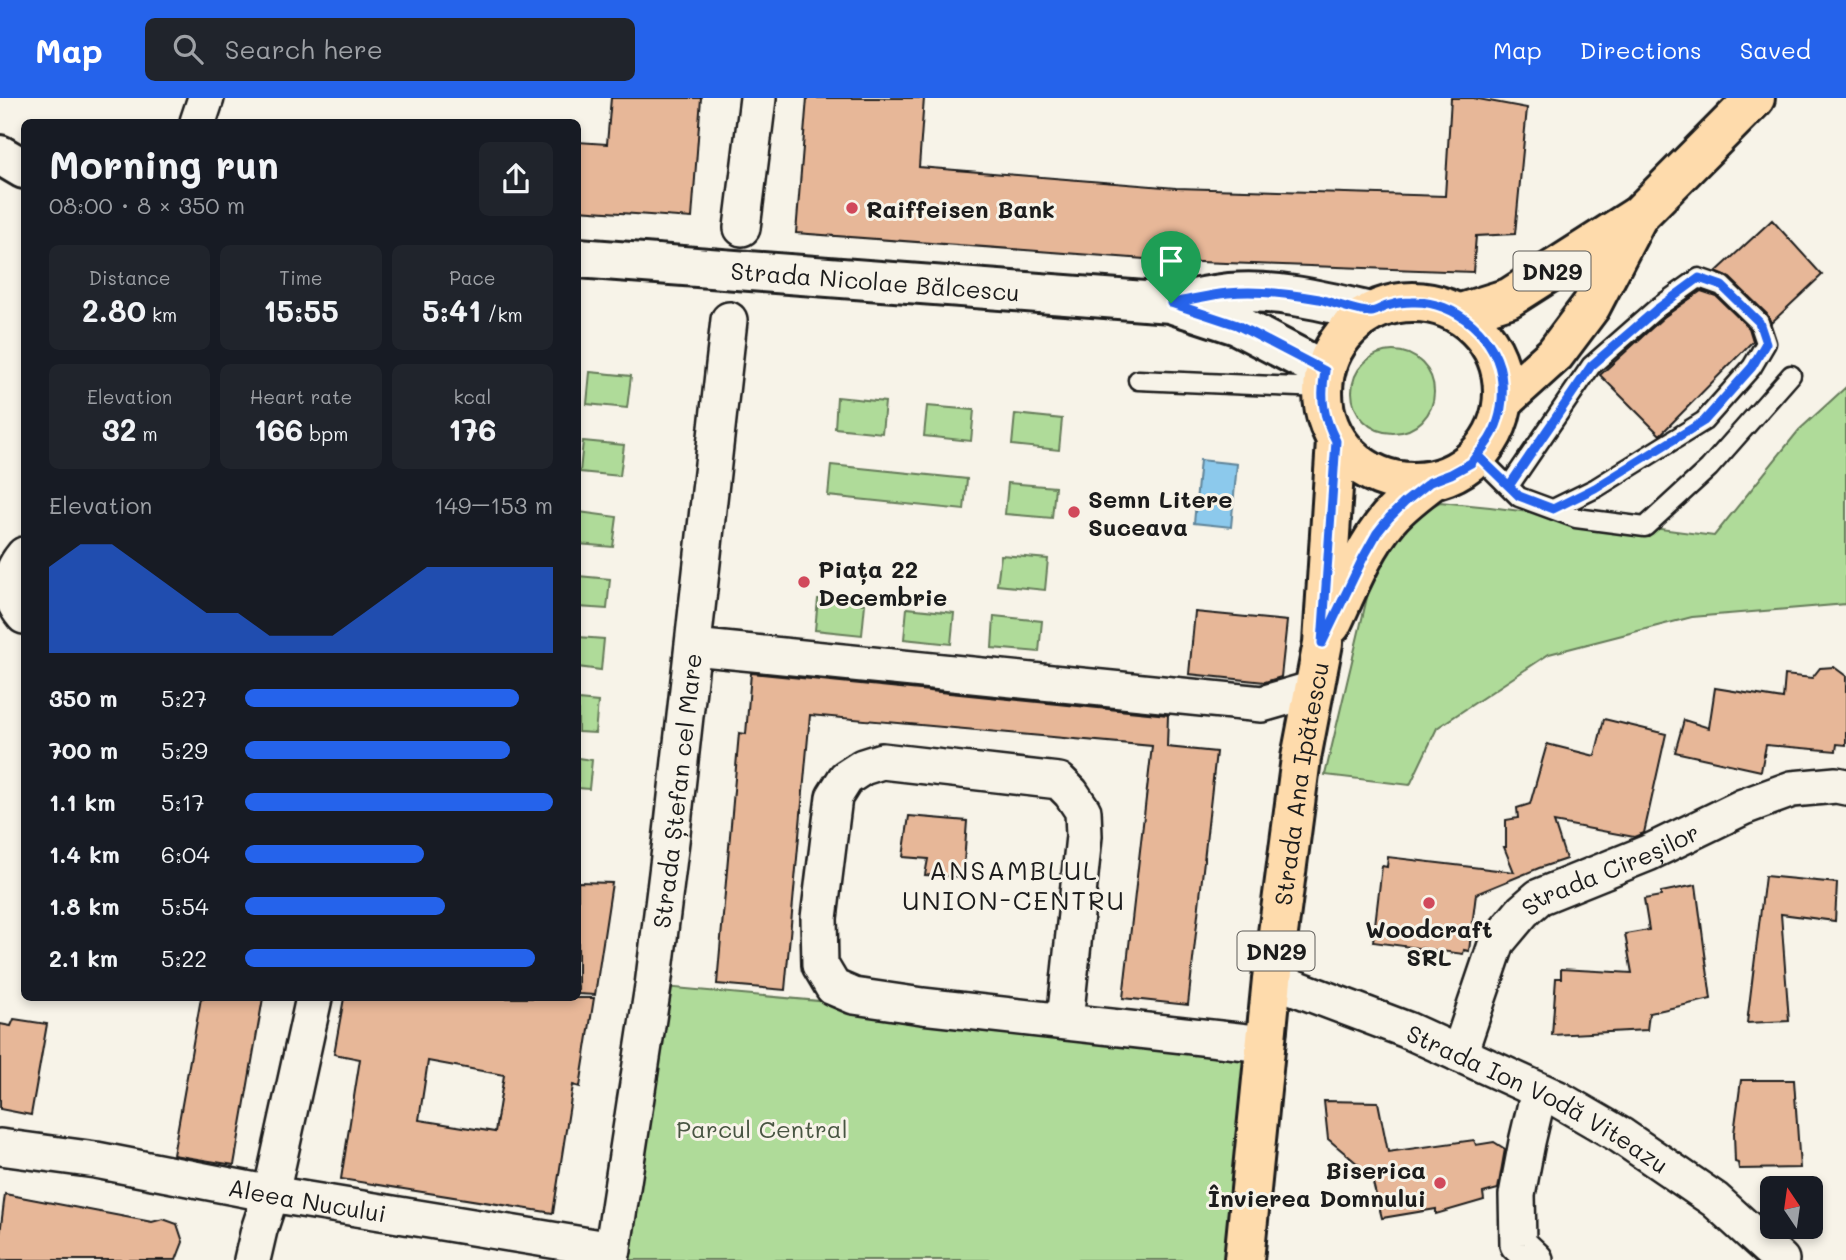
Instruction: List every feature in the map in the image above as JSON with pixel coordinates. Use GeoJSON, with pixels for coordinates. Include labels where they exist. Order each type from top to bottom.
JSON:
{"type":"FeatureCollection","features":[{"type":"Feature","properties":{"kind":"main road","name":"DN29"},"geometry":{"type":"LineString","coordinates":[[1458,314],[1509,298],[1639,215],[1755,98]]}},
{"type":"Feature","properties":{"kind":"main road"},"geometry":{"type":"LineString","coordinates":[[0,134],[21,141]]}},
{"type":"Feature","properties":{"kind":"main road"},"geometry":{"type":"LineString","coordinates":[[0,155],[21,167]]}},
{"type":"Feature","properties":{"kind":"main road","name":"DN29"},"geometry":{"type":"LineString","coordinates":[[1503,401],[1555,354],[1591,306],[1639,215]]}},
{"type":"Feature","properties":{"kind":"main road","name":"Strada Nicolae Bălcescu"},"geometry":{"type":"LineString","coordinates":[[581,258],[1171,303],[1230,293],[1272,294],[1319,299],[1370,312]]}},
{"type":"Feature","properties":{"kind":"main road","name":"DN29"},"geometry":{"type":"LineString","coordinates":[[1414,302],[1437,305],[1458,314],[1478,329],[1493,351],[1502,375],[1503,401],[1498,424],[1487,445],[1471,463],[1451,474],[1430,482],[1403,483],[1376,476],[1353,461],[1336,441],[1328,425],[1323,407],[1323,379],[1334,347],[1349,327],[1370,312],[1391,304],[1414,302]]}},
{"type":"Feature","properties":{"kind":"main road","name":"Strada Nicolae Bălcescu"},"geometry":{"type":"LineString","coordinates":[[1171,303],[1237,325],[1323,379]]}},
{"type":"Feature","properties":{"kind":"main road","name":"Strada Ana Ipătescu"},"geometry":{"type":"LineString","coordinates":[[1244,1260],[1272,979],[1301,758],[1322,643],[1336,441]]}},
{"type":"Feature","properties":{"kind":"main road","name":"Strada Ana Ipătescu"},"geometry":{"type":"LineString","coordinates":[[1322,643],[1377,533],[1405,502],[1430,482]]}},
{"type":"Feature","properties":{"kind":"street"},"geometry":{"type":"LineString","coordinates":[[199,119],[206,98]]}},
{"type":"Feature","properties":{"kind":"street"},"geometry":{"type":"LineString","coordinates":[[742,228],[758,98]]}},
{"type":"Feature","properties":{"kind":"street","name":"Strada Ștefan cel Mare"},"geometry":{"type":"LineString","coordinates":[[612,1255],[653,986],[729,320]]}},
{"type":"Feature","properties":{"kind":"street"},"geometry":{"type":"LineString","coordinates":[[0,554],[21,554]]}},
{"type":"Feature","properties":{"kind":"street"},"geometry":{"type":"LineString","coordinates":[[14,608],[11,578],[21,558]]}},
{"type":"Feature","properties":{"kind":"street"},"geometry":{"type":"LineString","coordinates":[[693,647],[1262,704],[1314,690]]}},
{"type":"Feature","properties":{"kind":"street"},"geometry":{"type":"LineString","coordinates":[[1065,1021],[1084,836],[1083,811],[1071,793],[1059,782],[882,761],[863,767],[846,778],[834,797],[819,918],[820,965],[833,987],[854,996],[881,1000],[1265,1044]]}},
{"type":"Feature","properties":{"kind":"street","name":"Strada Cireșilor"},"geometry":{"type":"LineString","coordinates":[[1460,1054],[1497,942],[1523,911],[1539,897],[1648,853],[1743,807],[1792,789],[1836,785],[1846,787]]}},
{"type":"Feature","properties":{"kind":"street","name":"Strada Ion Vodă Viteazu"},"geometry":{"type":"LineString","coordinates":[[1272,979],[1407,1030],[1558,1099],[1620,1135],[1715,1200],[1781,1260]]}},
{"type":"Feature","properties":{"kind":"street"},"geometry":{"type":"LineString","coordinates":[[252,1260],[271,1194],[313,1001]]}},
{"type":"Feature","properties":{"kind":"street"},"geometry":{"type":"LineString","coordinates":[[1535,1260],[1518,1244],[1517,1195],[1539,1091]]}},
{"type":"Feature","properties":{"kind":"street","name":"Aleea Nucului"},"geometry":{"type":"LineString","coordinates":[[0,1147],[96,1160],[612,1255]]}},
{"type":"Feature","properties":{"kind":"lane"},"geometry":{"type":"LineString","coordinates":[[1509,486],[1591,366],[1657,309],[1699,278],[1722,286],[1759,322],[1766,343],[1752,367],[1704,421],[1595,488],[1553,509]]}},
{"type":"Feature","properties":{"kind":"lane"},"geometry":{"type":"LineString","coordinates":[[1477,455],[1519,496],[1576,518],[1645,527],[1709,468],[1791,375]]}},
{"type":"Feature","properties":{"kind":"lane"},"geometry":{"type":"LineString","coordinates":[[1138,380],[1323,379]]}},
{"type":"Feature","properties":{"kind":"green space"},"geometry":{"type":"Polygon","coordinates":[[[1393,351],[1409,355],[1422,363],[1430,376],[1434,392],[1430,408],[1422,421],[1409,429],[1393,433],[1377,429],[1364,421],[1356,408],[1352,392],[1356,376],[1364,363],[1377,355],[1393,351]]]}},
{"type":"Feature","properties":{"kind":"green space"},"geometry":{"type":"Polygon","coordinates":[[[590,372],[631,376],[627,408],[587,404],[590,372]]]}},
{"type":"Feature","properties":{"kind":"green space"},"geometry":{"type":"Polygon","coordinates":[[[1846,387],[1846,604],[1692,617],[1549,654],[1437,728],[1410,785],[1325,775],[1375,564],[1400,523],[1440,502],[1714,536],[1799,430],[1846,387]]]}},
{"type":"Feature","properties":{"kind":"green space"},"geometry":{"type":"Polygon","coordinates":[[[837,397],[885,402],[882,433],[835,428],[837,397]]]}},
{"type":"Feature","properties":{"kind":"green space"},"geometry":{"type":"Polygon","coordinates":[[[927,406],[974,410],[971,441],[924,436],[927,406]]]}},
{"type":"Feature","properties":{"kind":"green space"},"geometry":{"type":"Polygon","coordinates":[[[1015,414],[1062,419],[1059,450],[1012,445],[1015,414]]]}},
{"type":"Feature","properties":{"kind":"green space"},"geometry":{"type":"Polygon","coordinates":[[[583,441],[624,445],[620,476],[581,472],[583,441]]]}},
{"type":"Feature","properties":{"kind":"green space"},"geometry":{"type":"Polygon","coordinates":[[[831,465],[967,479],[964,510],[828,496],[831,465]]]}},
{"type":"Feature","properties":{"kind":"green space"},"geometry":{"type":"Polygon","coordinates":[[[1008,483],[1055,487],[1052,518],[1005,514],[1008,483]]]}},
{"type":"Feature","properties":{"kind":"green space"},"geometry":{"type":"Polygon","coordinates":[[[581,512],[617,517],[613,547],[581,544],[581,512]]]}},
{"type":"Feature","properties":{"kind":"green space"},"geometry":{"type":"Polygon","coordinates":[[[1001,555],[1048,559],[1045,590],[997,585],[1001,555]]]}},
{"type":"Feature","properties":{"kind":"green space"},"geometry":{"type":"Polygon","coordinates":[[[581,576],[610,579],[607,609],[581,607],[581,576]]]}},
{"type":"Feature","properties":{"kind":"green space"},"geometry":{"type":"Polygon","coordinates":[[[818,599],[865,604],[862,635],[815,630],[818,599]]]}},
{"type":"Feature","properties":{"kind":"green space"},"geometry":{"type":"Polygon","coordinates":[[[907,608],[954,613],[951,644],[904,639],[907,608]]]}},
{"type":"Feature","properties":{"kind":"green space"},"geometry":{"type":"Polygon","coordinates":[[[994,616],[1042,621],[1039,652],[992,648],[994,616]]]}},
{"type":"Feature","properties":{"kind":"green space"},"geometry":{"type":"Polygon","coordinates":[[[581,637],[604,639],[601,670],[581,667],[581,637]]]}},
{"type":"Feature","properties":{"kind":"green space"},"geometry":{"type":"Polygon","coordinates":[[[581,700],[598,702],[595,733],[581,732],[581,700]]]}},
{"type":"Feature","properties":{"kind":"green space"},"geometry":{"type":"Polygon","coordinates":[[[581,758],[592,760],[589,789],[581,788],[581,758]]]}},
{"type":"Feature","properties":{"kind":"green space","name":"Parcul Central"},"geometry":{"type":"Polygon","coordinates":[[[653,986],[1129,1029],[1265,1044],[1244,1260],[602,1260],[653,986]]]}},
{"type":"Feature","properties":{"kind":"water"},"geometry":{"type":"Polygon","coordinates":[[[1200,460],[1237,464],[1231,527],[1194,523],[1200,460]]]}},
{"type":"Feature","properties":{"kind":"building"},"geometry":{"type":"Polygon","coordinates":[[[611,98],[701,98],[692,218],[581,210],[581,142],[607,144],[611,98]]]}},
{"type":"Feature","properties":{"kind":"building"},"geometry":{"type":"Polygon","coordinates":[[[807,98],[924,98],[919,167],[1176,188],[1445,196],[1451,98],[1473,98],[1527,108],[1515,234],[1476,236],[1473,272],[1172,261],[796,233],[807,98]]]}},
{"type":"Feature","properties":{"kind":"building"},"geometry":{"type":"Polygon","coordinates":[[[1772,220],[1822,275],[1771,323],[1767,314],[1730,278],[1716,272],[1772,220]]]}},
{"type":"Feature","properties":{"kind":"building"},"geometry":{"type":"Polygon","coordinates":[[[1701,291],[1716,296],[1749,328],[1753,341],[1660,435],[1600,375],[1664,317],[1701,291]]]}},
{"type":"Feature","properties":{"kind":"building"},"geometry":{"type":"Polygon","coordinates":[[[1195,612],[1287,621],[1281,677],[1265,682],[1189,674],[1195,612]]]}},
{"type":"Feature","properties":{"kind":"building"},"geometry":{"type":"Polygon","coordinates":[[[1834,667],[1846,676],[1846,745],[1837,744],[1836,751],[1766,745],[1761,771],[1675,752],[1684,720],[1709,728],[1715,688],[1783,699],[1785,675],[1812,678],[1820,668],[1834,667]]]}},
{"type":"Feature","properties":{"kind":"building"},"geometry":{"type":"Polygon","coordinates":[[[751,673],[1168,715],[1167,747],[1216,752],[1188,1005],[1123,998],[1152,746],[810,715],[785,990],[717,984],[739,733],[746,734],[751,673]]]}},
{"type":"Feature","properties":{"kind":"building"},"geometry":{"type":"Polygon","coordinates":[[[1604,719],[1666,734],[1644,833],[1634,837],[1554,822],[1566,859],[1476,894],[1469,951],[1464,950],[1463,954],[1373,942],[1382,866],[1387,867],[1388,857],[1514,872],[1504,847],[1506,820],[1518,818],[1517,808],[1530,804],[1547,744],[1595,756],[1604,719]]]}},
{"type":"Feature","properties":{"kind":"building"},"geometry":{"type":"Polygon","coordinates":[[[909,816],[967,821],[963,877],[925,875],[928,859],[903,857],[909,816]]]}},
{"type":"Feature","properties":{"kind":"building"},"geometry":{"type":"Polygon","coordinates":[[[1765,876],[1837,883],[1835,921],[1781,914],[1789,1021],[1747,1023],[1765,876]]]}},
{"type":"Feature","properties":{"kind":"building"},"geometry":{"type":"Polygon","coordinates":[[[581,882],[612,883],[595,995],[581,994],[581,882]]]}},
{"type":"Feature","properties":{"kind":"building"},"geometry":{"type":"Polygon","coordinates":[[[1696,885],[1711,999],[1649,1013],[1647,1030],[1552,1035],[1556,978],[1561,978],[1561,969],[1632,973],[1625,934],[1649,930],[1644,899],[1661,896],[1661,892],[1696,885]]]}},
{"type":"Feature","properties":{"kind":"building"},"geometry":{"type":"Polygon","coordinates":[[[581,998],[594,998],[580,1087],[573,1085],[553,1213],[341,1179],[360,1059],[334,1054],[343,1001],[581,1001],[581,998]],[[428,1061],[419,1120],[495,1132],[504,1075],[428,1061]]]}},
{"type":"Feature","properties":{"kind":"building"},"geometry":{"type":"Polygon","coordinates":[[[200,1001],[262,1001],[234,1165],[173,1155],[200,1001]]]}},
{"type":"Feature","properties":{"kind":"building"},"geometry":{"type":"Polygon","coordinates":[[[14,1019],[47,1024],[31,1115],[0,1109],[0,1024],[11,1026],[14,1019]]]}},
{"type":"Feature","properties":{"kind":"building"},"geometry":{"type":"Polygon","coordinates":[[[1741,1080],[1794,1080],[1800,1168],[1739,1169],[1738,1163],[1735,1162],[1734,1133],[1741,1080]]]}},
{"type":"Feature","properties":{"kind":"building","name":"Biserica Învierea Domnului"},"geometry":{"type":"Polygon","coordinates":[[[1324,1101],[1378,1102],[1388,1152],[1474,1140],[1476,1145],[1494,1142],[1505,1149],[1498,1189],[1483,1193],[1484,1200],[1436,1214],[1436,1209],[1382,1218],[1371,1175],[1328,1139],[1324,1101]]]}},
{"type":"Feature","properties":{"kind":"building"},"geometry":{"type":"Polygon","coordinates":[[[5,1194],[152,1222],[163,1219],[177,1224],[183,1242],[176,1260],[0,1260],[5,1194]]]}},
{"type":"Feature","properties":{"kind":"place","name":"Raiffeisen Bank"},"geometry":{"type":"Point","coordinates":[852,208]}},
{"type":"Feature","properties":{"kind":"place","name":"Semn Litere Suceava"},"geometry":{"type":"Point","coordinates":[1074,512]}},
{"type":"Feature","properties":{"kind":"place","name":"Piața 22 Decembrie"},"geometry":{"type":"Point","coordinates":[804,582]}},
{"type":"Feature","properties":{"kind":"place","name":"Woodcraft SRL"},"geometry":{"type":"Point","coordinates":[1429,903]}},
{"type":"Feature","properties":{"kind":"place","name":"Biserica Învierea Domnului"},"geometry":{"type":"Point","coordinates":[1440,1183]}},
{"type":"Feature","properties":{"kind":"district","name":"ANSAMBLUL UNION-CENTRU"},"geometry":{"type":"Point","coordinates":[1014,885]}},
{"type":"Feature","properties":{"kind":"route"},"geometry":{"type":"LineString","coordinates":[[1171,303],[1230,293],[1272,294],[1319,299],[1370,312],[1391,304],[1414,302],[1437,305],[1458,314],[1478,329],[1493,351],[1502,375],[1503,401],[1498,424],[1487,445],[1477,455],[1497,475],[1509,486],[1591,366],[1657,309],[1699,278],[1722,286],[1759,322],[1766,343],[1752,367],[1704,421],[1595,488],[1553,509],[1519,496],[1509,486],[1477,455],[1471,463],[1430,482],[1405,502],[1377,533],[1322,643],[1336,441],[1323,407],[1325,371],[1237,325],[1171,303]]}}]}
